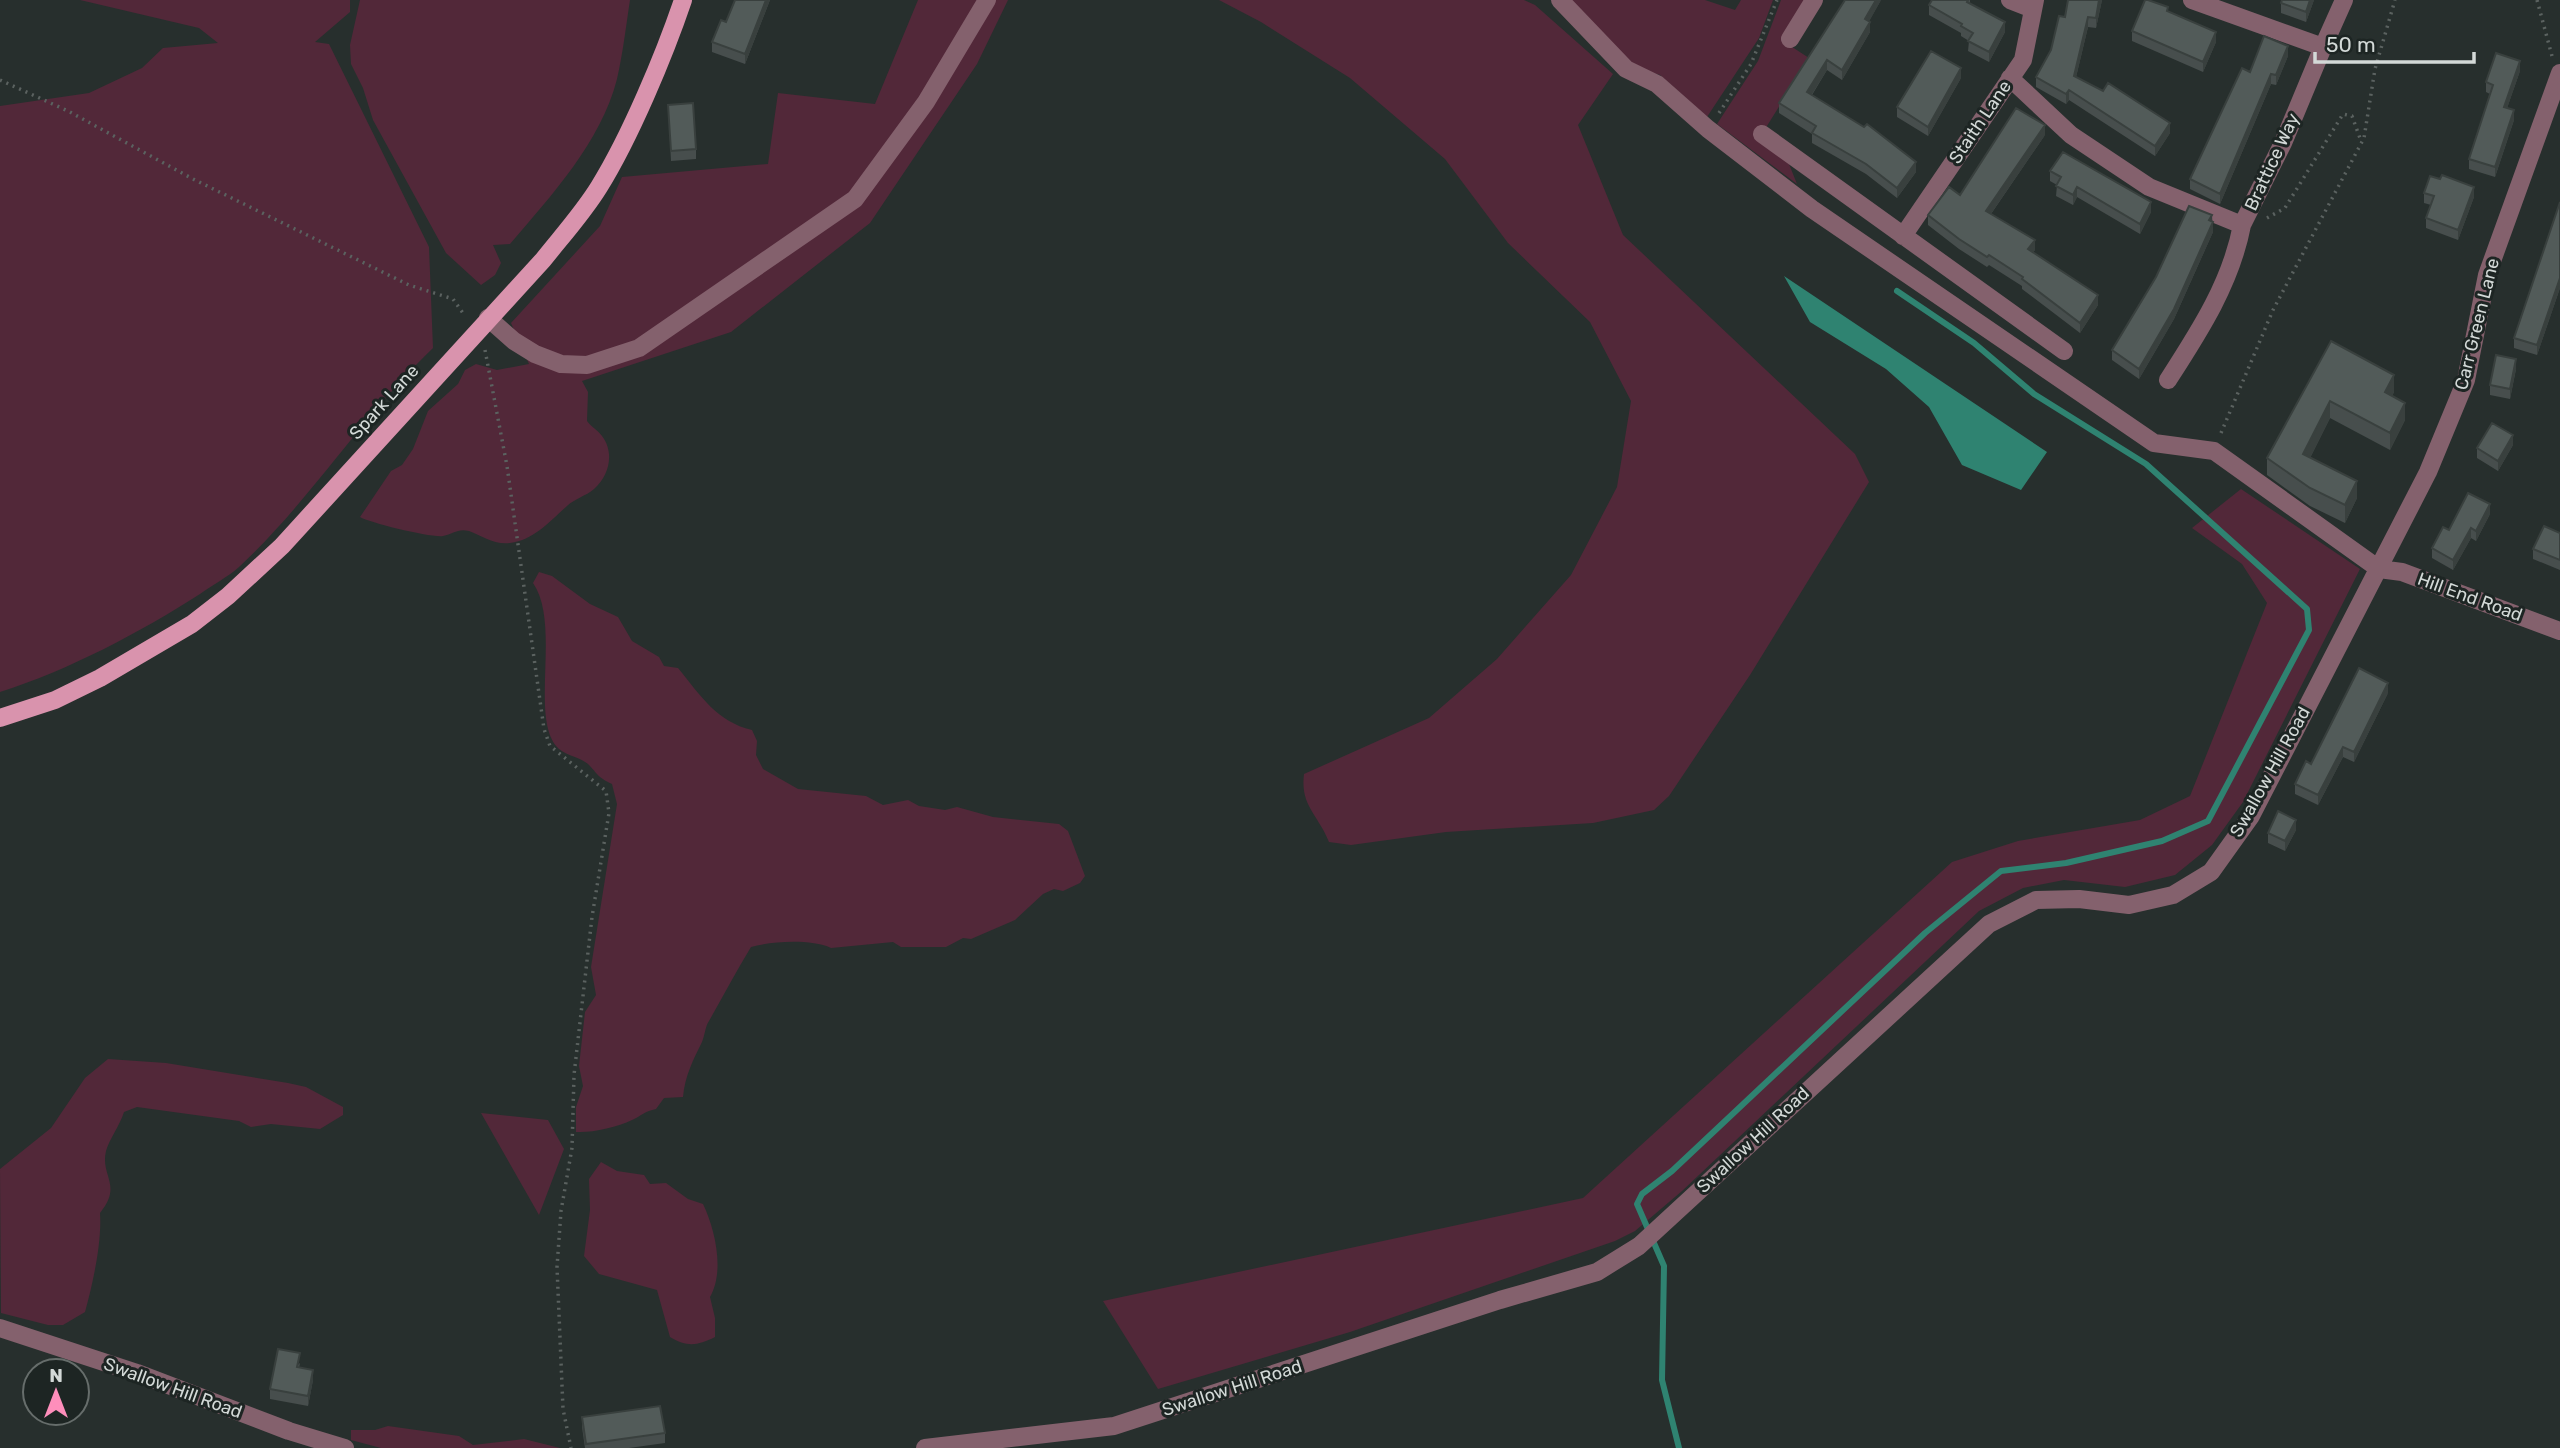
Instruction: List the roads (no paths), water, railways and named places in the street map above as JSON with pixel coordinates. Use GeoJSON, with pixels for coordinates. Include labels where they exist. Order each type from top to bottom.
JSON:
{"type":"FeatureCollection","features":[{"type":"Feature","properties":{"kind":"main road","name":"Spark Lane"},"geometry":{"type":"LineString","coordinates":[[0,718],[55,699],[100,678],[181,631],[228,596],[282,546],[543,260],[599,187],[631,122],[683,0]]}},
{"type":"Feature","properties":{"kind":"street"},"geometry":{"type":"LineString","coordinates":[[482,325],[535,355],[561,364],[587,365],[639,348],[855,199],[926,102],[988,0]]}},
{"type":"Feature","properties":{"kind":"street"},"geometry":{"type":"LineString","coordinates":[[1560,0],[1626,69],[1657,84],[1708,129],[1812,209],[2154,443],[2214,451],[2379,569]]}},
{"type":"Feature","properties":{"kind":"street"},"geometry":{"type":"LineString","coordinates":[[1790,38],[1814,0]]}},
{"type":"Feature","properties":{"kind":"street"},"geometry":{"type":"LineString","coordinates":[[2010,0],[2034,4]]}},
{"type":"Feature","properties":{"kind":"street"},"geometry":{"type":"LineString","coordinates":[[2193,0],[2323,47]]}},
{"type":"Feature","properties":{"kind":"street","name":"Brattice Way"},"geometry":{"type":"LineString","coordinates":[[2010,78],[2071,135],[2149,187],[2245,219],[2283,143],[2343,0]]}},
{"type":"Feature","properties":{"kind":"street","name":"Staith Lane"},"geometry":{"type":"LineString","coordinates":[[1903,236],[2023,60],[2034,4]]}},
{"type":"Feature","properties":{"kind":"street","name":"Carr Green Lane"},"geometry":{"type":"LineString","coordinates":[[2379,569],[2428,472],[2466,380],[2487,275],[2556,98],[2557,67]]}},
{"type":"Feature","properties":{"kind":"street"},"geometry":{"type":"LineString","coordinates":[[1762,134],[2064,351]]}},
{"type":"Feature","properties":{"kind":"street"},"geometry":{"type":"LineString","coordinates":[[2168,380],[2203,326],[2221,288],[2245,219]]}},
{"type":"Feature","properties":{"kind":"street","name":"Hill End Road"},"geometry":{"type":"LineString","coordinates":[[2379,569],[2402,572],[2560,631]]}},
{"type":"Feature","properties":{"kind":"street","name":"Swallow Hill Road"},"geometry":{"type":"LineString","coordinates":[[925,1448],[1114,1426],[1500,1300],[1597,1272],[1639,1246],[1990,924],[2036,900],[2079,899],[2129,905],[2173,895],[2211,872],[2251,816],[2379,569]]}},
{"type":"Feature","properties":{"kind":"street","name":"Swallow Hill Road"},"geometry":{"type":"LineString","coordinates":[[0,1328],[137,1373],[289,1431],[345,1448]]}},
{"type":"Feature","properties":{"kind":"waterway"},"geometry":{"type":"LineString","coordinates":[[1679,1448],[1662,1380],[1664,1266],[1637,1204],[1642,1194],[1672,1171],[1925,933],[2001,871],[2066,863],[2162,841],[2208,821],[2309,630],[2307,609],[2146,464],[2034,394],[1974,343],[1897,291]]}}]}
